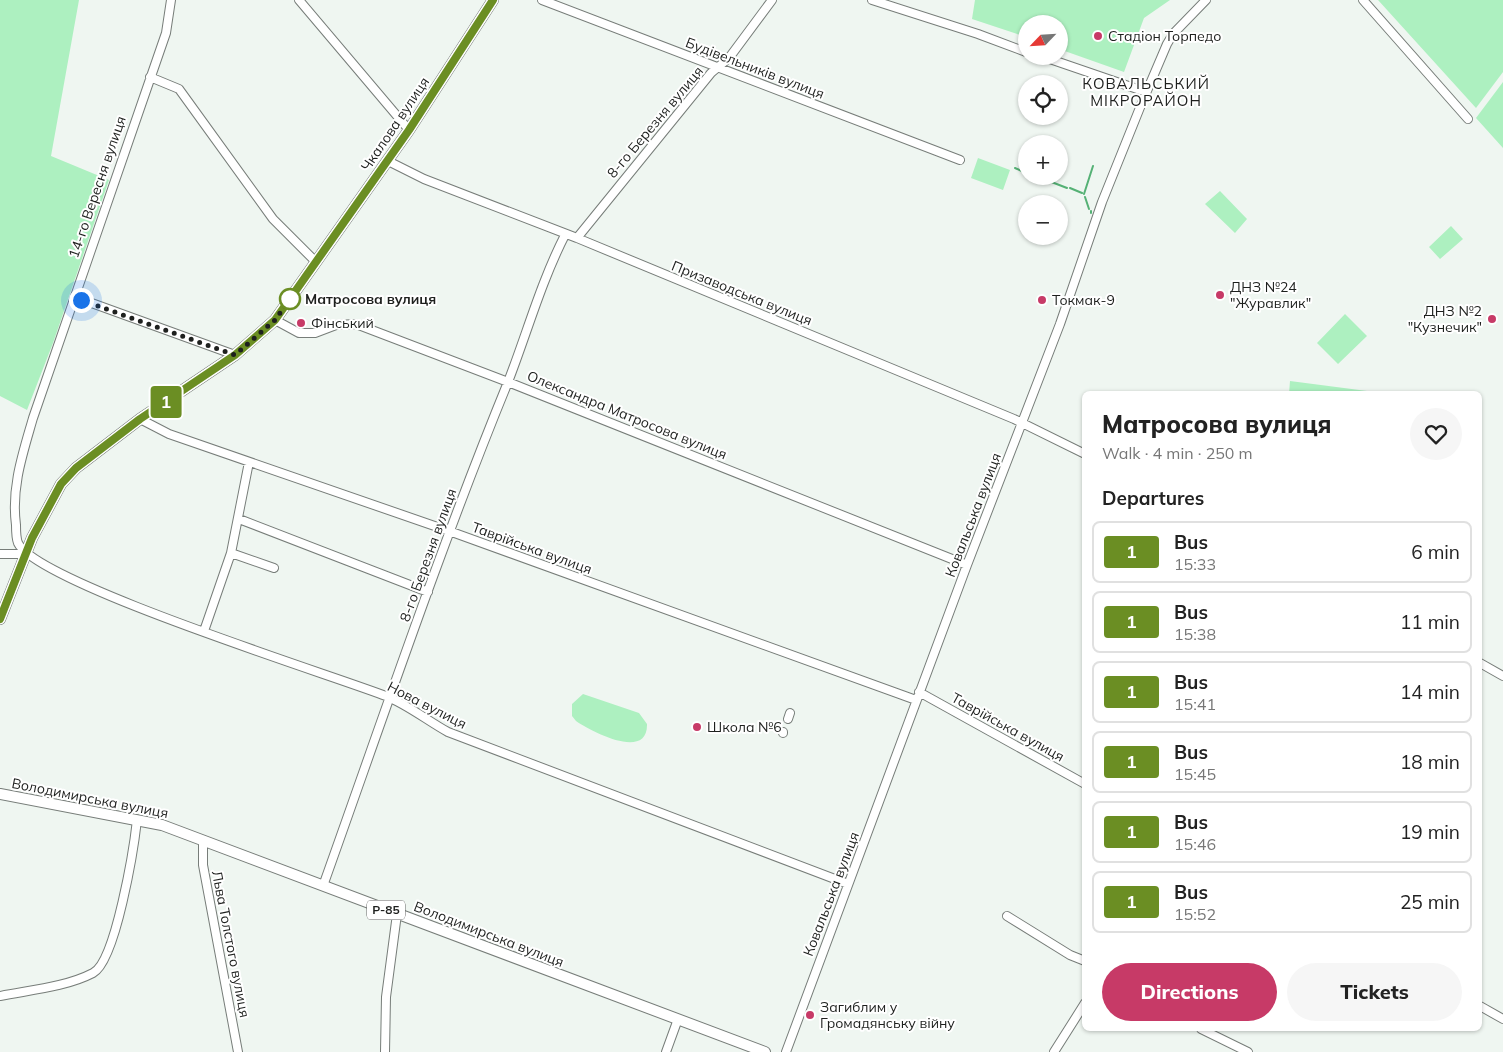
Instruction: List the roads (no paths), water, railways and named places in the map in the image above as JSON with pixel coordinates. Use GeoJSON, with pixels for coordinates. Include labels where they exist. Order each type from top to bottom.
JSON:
{"type":"FeatureCollection","features":[{"type":"Feature","properties":{"kind":"main road","name":"Чкалова вулиця"},"geometry":{"type":"LineString","coordinates":[[26,554],[61,484],[76,468],[140,419],[235,355],[275,320],[388,161],[493,0]]}},
{"type":"Feature","properties":{"kind":"main road"},"geometry":{"type":"LineString","coordinates":[[0,619],[26,554]]}},
{"type":"Feature","properties":{"kind":"main road","name":"Володимирська вулиця"},"geometry":{"type":"LineString","coordinates":[[0,794],[162,825],[765,1052]]}},
{"type":"Feature","properties":{"kind":"street","name":"14-го Вересня вулиця"},"geometry":{"type":"LineString","coordinates":[[26,554],[18,542],[14,507],[16,480],[33,418],[166,33],[172,0]]}},
{"type":"Feature","properties":{"kind":"street"},"geometry":{"type":"LineString","coordinates":[[299,0],[409,130]]}},
{"type":"Feature","properties":{"kind":"street","name":"Будівельників вулиця"},"geometry":{"type":"LineString","coordinates":[[542,0],[960,160]]}},
{"type":"Feature","properties":{"kind":"street","name":"8-го Березня вулиця"},"geometry":{"type":"LineString","coordinates":[[577,238],[711,73],[729,58],[772,0]]}},
{"type":"Feature","properties":{"kind":"street"},"geometry":{"type":"LineString","coordinates":[[872,0],[1018,49]]}},
{"type":"Feature","properties":{"kind":"street","name":"Ковальська вулиця"},"geometry":{"type":"LineString","coordinates":[[786,1052],[919,692],[1060,324],[1102,202],[1146,92],[1173,34],[1206,0]]}},
{"type":"Feature","properties":{"kind":"street"},"geometry":{"type":"LineString","coordinates":[[1363,0],[1468,118]]}},
{"type":"Feature","properties":{"kind":"street"},"geometry":{"type":"LineString","coordinates":[[1067,65],[1146,92]]}},
{"type":"Feature","properties":{"kind":"street"},"geometry":{"type":"LineString","coordinates":[[150,77],[178,89],[273,219],[316,262]]}},
{"type":"Feature","properties":{"kind":"street","name":"Призаводська вулиця"},"geometry":{"type":"LineString","coordinates":[[388,161],[424,179],[577,238],[1021,422],[1082,452]]}},
{"type":"Feature","properties":{"kind":"street","name":"8-го Березня вулиця"},"geometry":{"type":"LineString","coordinates":[[323,886],[388,697],[449,531],[508,382],[549,266],[565,234]]}},
{"type":"Feature","properties":{"kind":"street"},"geometry":{"type":"LineString","coordinates":[[75,297],[235,355]]}},
{"type":"Feature","properties":{"kind":"street","name":"Олександра Матросова вулиця"},"geometry":{"type":"LineString","coordinates":[[275,320],[298,333],[315,333],[336,325],[356,324],[508,382],[967,565]]}},
{"type":"Feature","properties":{"kind":"street","name":"Таврійська вулиця"},"geometry":{"type":"LineString","coordinates":[[140,419],[169,434],[449,531],[916,700]]}},
{"type":"Feature","properties":{"kind":"street"},"geometry":{"type":"LineString","coordinates":[[204,631],[231,552],[249,462]]}},
{"type":"Feature","properties":{"kind":"street"},"geometry":{"type":"LineString","coordinates":[[239,519],[428,592]]}},
{"type":"Feature","properties":{"kind":"street"},"geometry":{"type":"LineString","coordinates":[[231,552],[274,568]]}},
{"type":"Feature","properties":{"kind":"street"},"geometry":{"type":"LineString","coordinates":[[0,554],[26,554]]}},
{"type":"Feature","properties":{"kind":"street","name":"Нова вулиця"},"geometry":{"type":"LineString","coordinates":[[26,554],[54,571],[123,602],[388,697],[448,732],[848,884]]}},
{"type":"Feature","properties":{"kind":"street"},"geometry":{"type":"LineString","coordinates":[[1482,664],[1503,676]]}},
{"type":"Feature","properties":{"kind":"street","name":"Таврійська вулиця"},"geometry":{"type":"LineString","coordinates":[[919,692],[1082,782]]}},
{"type":"Feature","properties":{"kind":"street"},"geometry":{"type":"LineString","coordinates":[[0,996],[70,981],[95,972],[105,961],[113,939],[134,851],[137,820]]}},
{"type":"Feature","properties":{"kind":"street","name":"Льва Толстого вулиця"},"geometry":{"type":"LineString","coordinates":[[202,840],[203,865],[238,1052]]}},
{"type":"Feature","properties":{"kind":"street"},"geometry":{"type":"LineString","coordinates":[[385,1052],[386,997],[397,914]]}},
{"type":"Feature","properties":{"kind":"street"},"geometry":{"type":"LineString","coordinates":[[1007,916],[1070,955],[1082,960]]}},
{"type":"Feature","properties":{"kind":"street"},"geometry":{"type":"LineString","coordinates":[[1482,1007],[1503,1019]]}},
{"type":"Feature","properties":{"kind":"street"},"geometry":{"type":"LineString","coordinates":[[1054,1052],[1082,1008]]}},
{"type":"Feature","properties":{"kind":"street"},"geometry":{"type":"LineString","coordinates":[[666,1052],[678,1020]]}},
{"type":"Feature","properties":{"kind":"street"},"geometry":{"type":"LineString","coordinates":[[1205,1031],[1248,1052]]}},
{"type":"Feature","properties":{"kind":"waterway"},"geometry":{"type":"LineString","coordinates":[[1084,194],[1093,166]]}},
{"type":"Feature","properties":{"kind":"waterway"},"geometry":{"type":"LineString","coordinates":[[1059,185],[1067,188]]}},
{"type":"Feature","properties":{"kind":"waterway"},"geometry":{"type":"LineString","coordinates":[[1070,188],[1082,193]]}},
{"type":"Feature","properties":{"kind":"waterway"},"geometry":{"type":"LineString","coordinates":[[1085,197],[1089,209]]}},
{"type":"Feature","properties":{"kind":"place","name":"Стадіон Торпедо"},"geometry":{"type":"Point","coordinates":[1098,36]}},
{"type":"Feature","properties":{"kind":"place","name":"ДНЗ №24 \"Журавлик\""},"geometry":{"type":"Point","coordinates":[1220,295]}},
{"type":"Feature","properties":{"kind":"place","name":"Матросова вулиця"},"geometry":{"type":"Point","coordinates":[290,299]}},
{"type":"Feature","properties":{"kind":"place","name":"Токмак-9"},"geometry":{"type":"Point","coordinates":[1042,300]}},
{"type":"Feature","properties":{"kind":"place","name":"ДНЗ №2 \"Кузнечик\""},"geometry":{"type":"Point","coordinates":[1492,319]}},
{"type":"Feature","properties":{"kind":"place","name":"Фінський"},"geometry":{"type":"Point","coordinates":[301,323]}},
{"type":"Feature","properties":{"kind":"place","name":"Школа №6"},"geometry":{"type":"Point","coordinates":[697,727]}},
{"type":"Feature","properties":{"kind":"place","name":"Загиблим у Громадянську війну"},"geometry":{"type":"Point","coordinates":[810,1015]}},
{"type":"Feature","properties":{"kind":"district","name":"КОВАЛЬСЬКИЙ МІКРОРАЙОН"},"geometry":{"type":"Point","coordinates":[1146,92]}}]}
